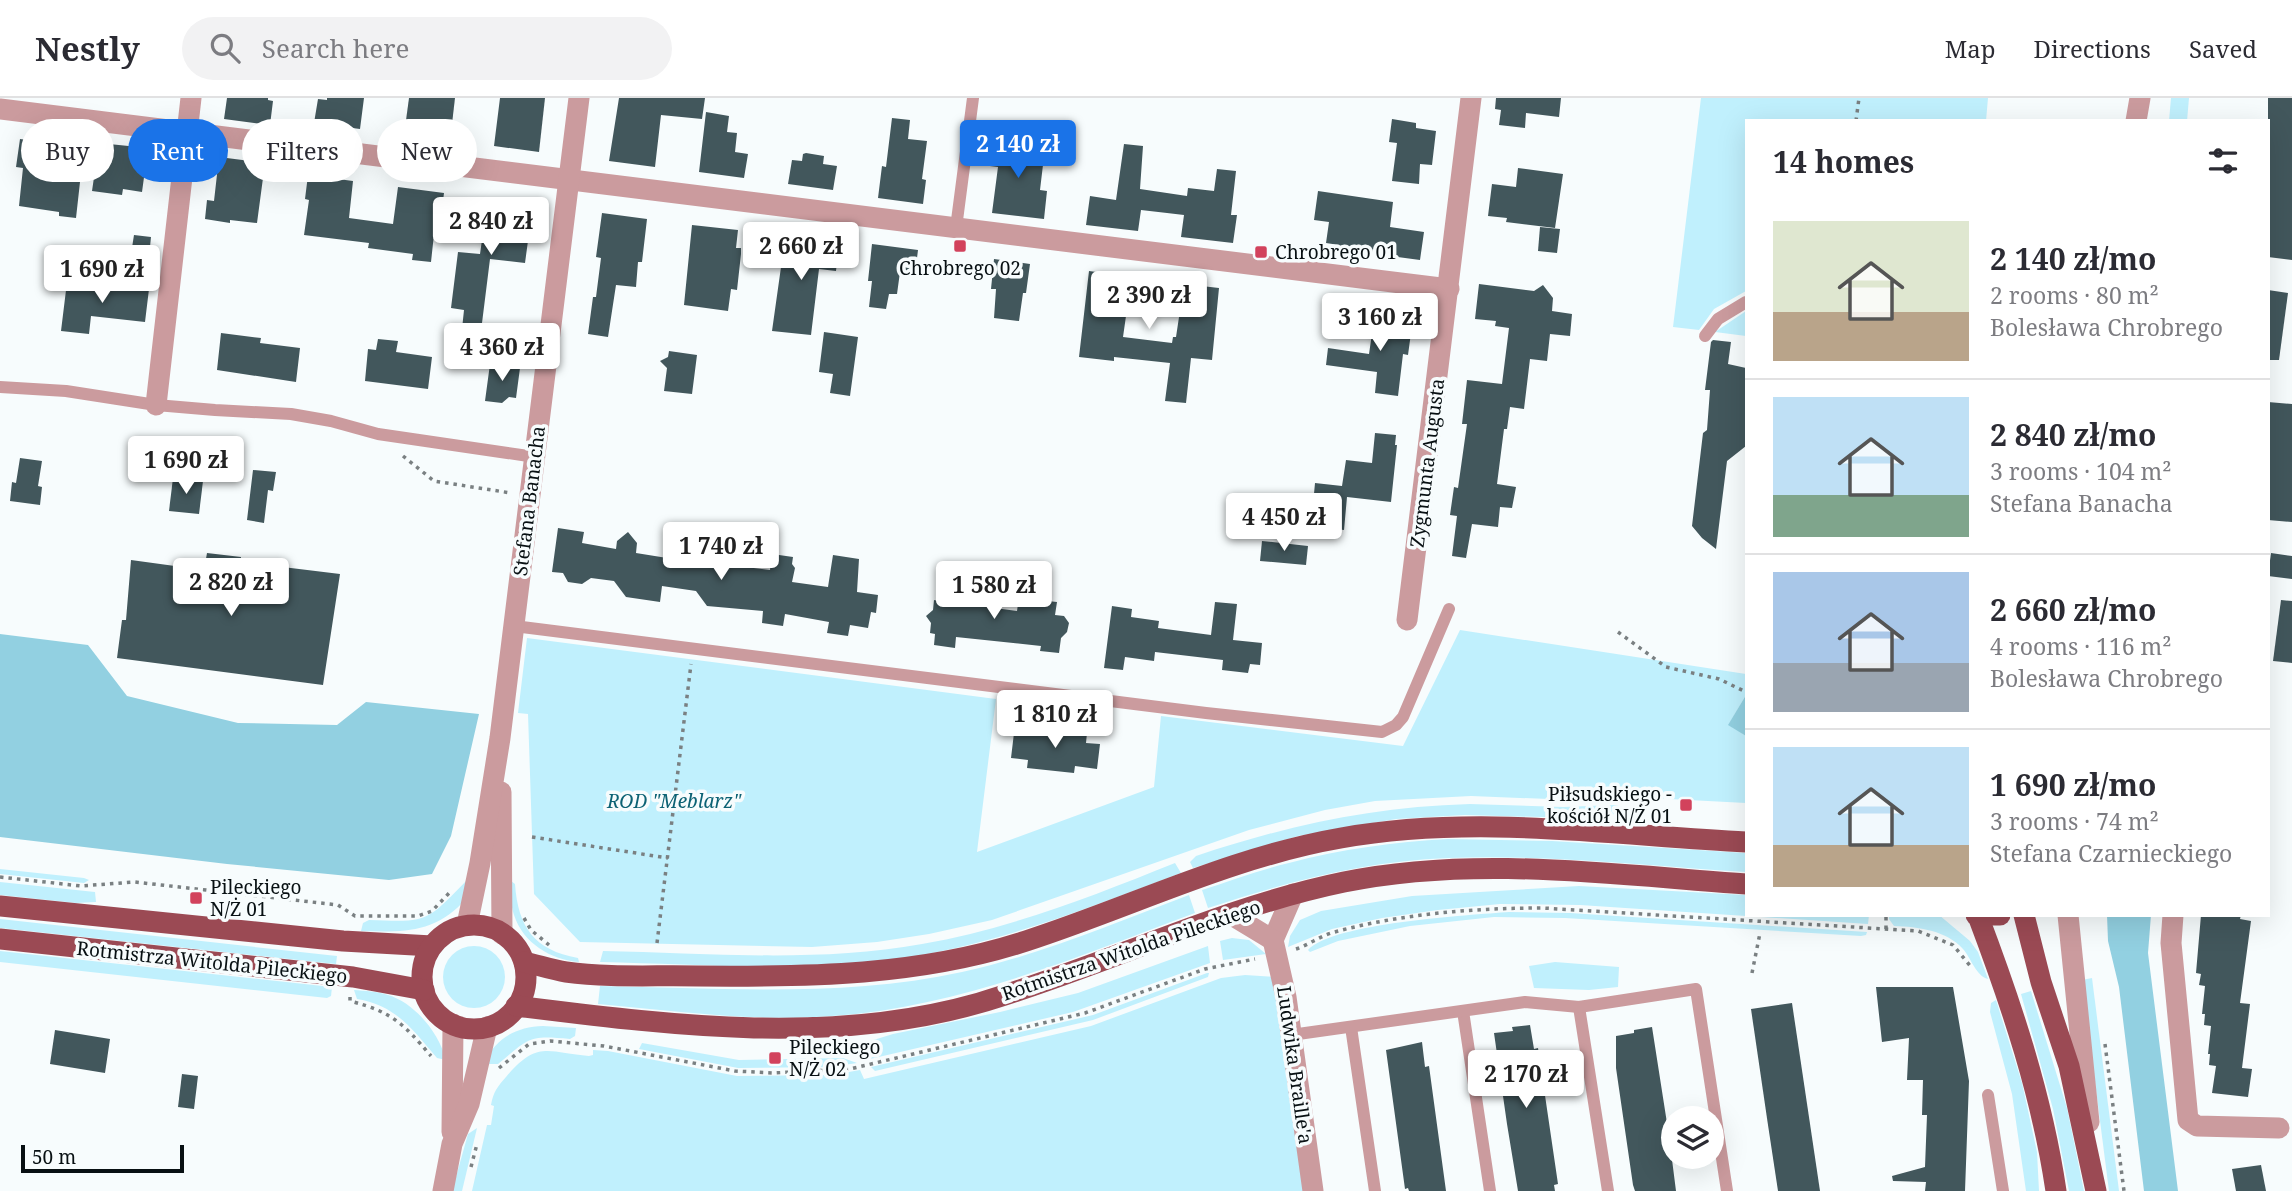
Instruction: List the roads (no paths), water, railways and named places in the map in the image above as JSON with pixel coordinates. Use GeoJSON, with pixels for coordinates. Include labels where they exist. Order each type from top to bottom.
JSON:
{"type":"FeatureCollection","features":[{"type":"Feature","properties":{"kind":"main road"},"geometry":{"type":"LineString","coordinates":[[524,962],[565,972],[753,977],[857,974],[930,965],[1023,942],[1218,870],[1266,856],[1340,838],[1422,828],[1496,826],[1745,842]]}},
{"type":"Feature","properties":{"kind":"main road","name":"Rotmistrza Witolda Pileckiego"},"geometry":{"type":"LineString","coordinates":[[516,1006],[716,1027],[783,1029],[856,1025],[922,1016],[978,1003],[1065,975],[1230,914],[1293,894],[1346,882],[1480,868],[1745,884]]}},
{"type":"Feature","properties":{"kind":"main road","name":"Rotmistrza Witolda Pileckiego"},"geometry":{"type":"LineString","coordinates":[[0,906],[343,941],[432,946]]}},
{"type":"Feature","properties":{"kind":"main road"},"geometry":{"type":"LineString","coordinates":[[1977,917],[2006,989],[2031,1069],[2056,1191]]}},
{"type":"Feature","properties":{"kind":"main road"},"geometry":{"type":"LineString","coordinates":[[2025,917],[2041,982],[2069,1066],[2095,1189]]}},
{"type":"Feature","properties":{"kind":"main road"},"geometry":{"type":"LineString","coordinates":[[467,925],[486,926],[502,933],[516,946],[524,962],[526,978],[523,993],[516,1006],[508,1016],[487,1027],[470,1028],[453,1024],[440,1016],[430,1004],[422,975],[432,946],[448,932],[467,925]]}},
{"type":"Feature","properties":{"kind":"main road","name":"Rotmistrza Witolda Pileckiego"},"geometry":{"type":"LineString","coordinates":[[0,939],[353,977],[424,990]]}},
{"type":"Feature","properties":{"kind":"street"},"geometry":{"type":"LineString","coordinates":[[189,119],[191,98]]}},
{"type":"Feature","properties":{"kind":"street","name":"Stefana Banacha"},"geometry":{"type":"LineString","coordinates":[[467,925],[500,738],[579,98]]}},
{"type":"Feature","properties":{"kind":"street","name":"Zygmunta Augusta"},"geometry":{"type":"LineString","coordinates":[[1407,620],[1471,98]]}},
{"type":"Feature","properties":{"kind":"street"},"geometry":{"type":"LineString","coordinates":[[2136,119],[2140,98]]}},
{"type":"Feature","properties":{"kind":"street"},"geometry":{"type":"LineString","coordinates":[[0,110],[128,126]]}},
{"type":"Feature","properties":{"kind":"street"},"geometry":{"type":"LineString","coordinates":[[228,138],[1448,289]]}},
{"type":"Feature","properties":{"kind":"street"},"geometry":{"type":"LineString","coordinates":[[156,405],[181,182]]}},
{"type":"Feature","properties":{"kind":"street","name":"Stefana Banacha"},"geometry":{"type":"LineString","coordinates":[[500,738],[502,933]]}},
{"type":"Feature","properties":{"kind":"street"},"geometry":{"type":"LineString","coordinates":[[1230,914],[1281,945],[1293,894]]}},
{"type":"Feature","properties":{"kind":"street"},"geometry":{"type":"LineString","coordinates":[[2068,917],[2095,1189]]}},
{"type":"Feature","properties":{"kind":"street"},"geometry":{"type":"LineString","coordinates":[[2173,917],[2171,943],[2188,1120],[2197,1126],[2279,1128]]}},
{"type":"Feature","properties":{"kind":"street","name":"Ludwika Braille'a"},"geometry":{"type":"LineString","coordinates":[[1281,945],[1282,976],[1313,1191]]}},
{"type":"Feature","properties":{"kind":"street"},"geometry":{"type":"LineString","coordinates":[[443,1191],[452,1144],[453,1024]]}},
{"type":"Feature","properties":{"kind":"street"},"geometry":{"type":"LineString","coordinates":[[452,1144],[469,1104],[487,1027]]}},
{"type":"Feature","properties":{"kind":"lane"},"geometry":{"type":"LineString","coordinates":[[956,228],[973,98]]}},
{"type":"Feature","properties":{"kind":"lane"},"geometry":{"type":"LineString","coordinates":[[1705,336],[1718,319],[1745,303]]}},
{"type":"Feature","properties":{"kind":"lane"},"geometry":{"type":"LineString","coordinates":[[0,387],[66,391],[156,405],[291,414],[331,421],[378,434],[535,457]]}},
{"type":"Feature","properties":{"kind":"lane"},"geometry":{"type":"LineString","coordinates":[[514,626],[1375,733],[1390,730],[1403,717],[1449,609]]}},
{"type":"Feature","properties":{"kind":"lane"},"geometry":{"type":"LineString","coordinates":[[1291,1035],[1525,1002],[1579,1007],[1696,989],[1727,1191]]}},
{"type":"Feature","properties":{"kind":"lane"},"geometry":{"type":"LineString","coordinates":[[1579,1007],[1608,1191]]}},
{"type":"Feature","properties":{"kind":"lane"},"geometry":{"type":"LineString","coordinates":[[1463,1011],[1490,1191]]}},
{"type":"Feature","properties":{"kind":"lane"},"geometry":{"type":"LineString","coordinates":[[1351,1027],[1375,1191]]}},
{"type":"Feature","properties":{"kind":"lane"},"geometry":{"type":"LineString","coordinates":[[1988,1095],[2003,1191]]}},
{"type":"Feature","properties":{"kind":"place","name":"Chrobrego 02"},"geometry":{"type":"Point","coordinates":[960,246]}},
{"type":"Feature","properties":{"kind":"place","name":"Chrobrego 01"},"geometry":{"type":"Point","coordinates":[1261,252]}},
{"type":"Feature","properties":{"kind":"place","name":"Piłsudskiego - kościół N/Ż 01"},"geometry":{"type":"Point","coordinates":[1686,805]}},
{"type":"Feature","properties":{"kind":"place","name":"Pileckiego N/Ż 01"},"geometry":{"type":"Point","coordinates":[196,898]}},
{"type":"Feature","properties":{"kind":"place","name":"Pileckiego N/Ż 02"},"geometry":{"type":"Point","coordinates":[775,1058]}},
{"type":"Feature","properties":{"kind":"park label","name":"ROD \"Meblarz\""},"geometry":{"type":"Point","coordinates":[674,801]}}]}
